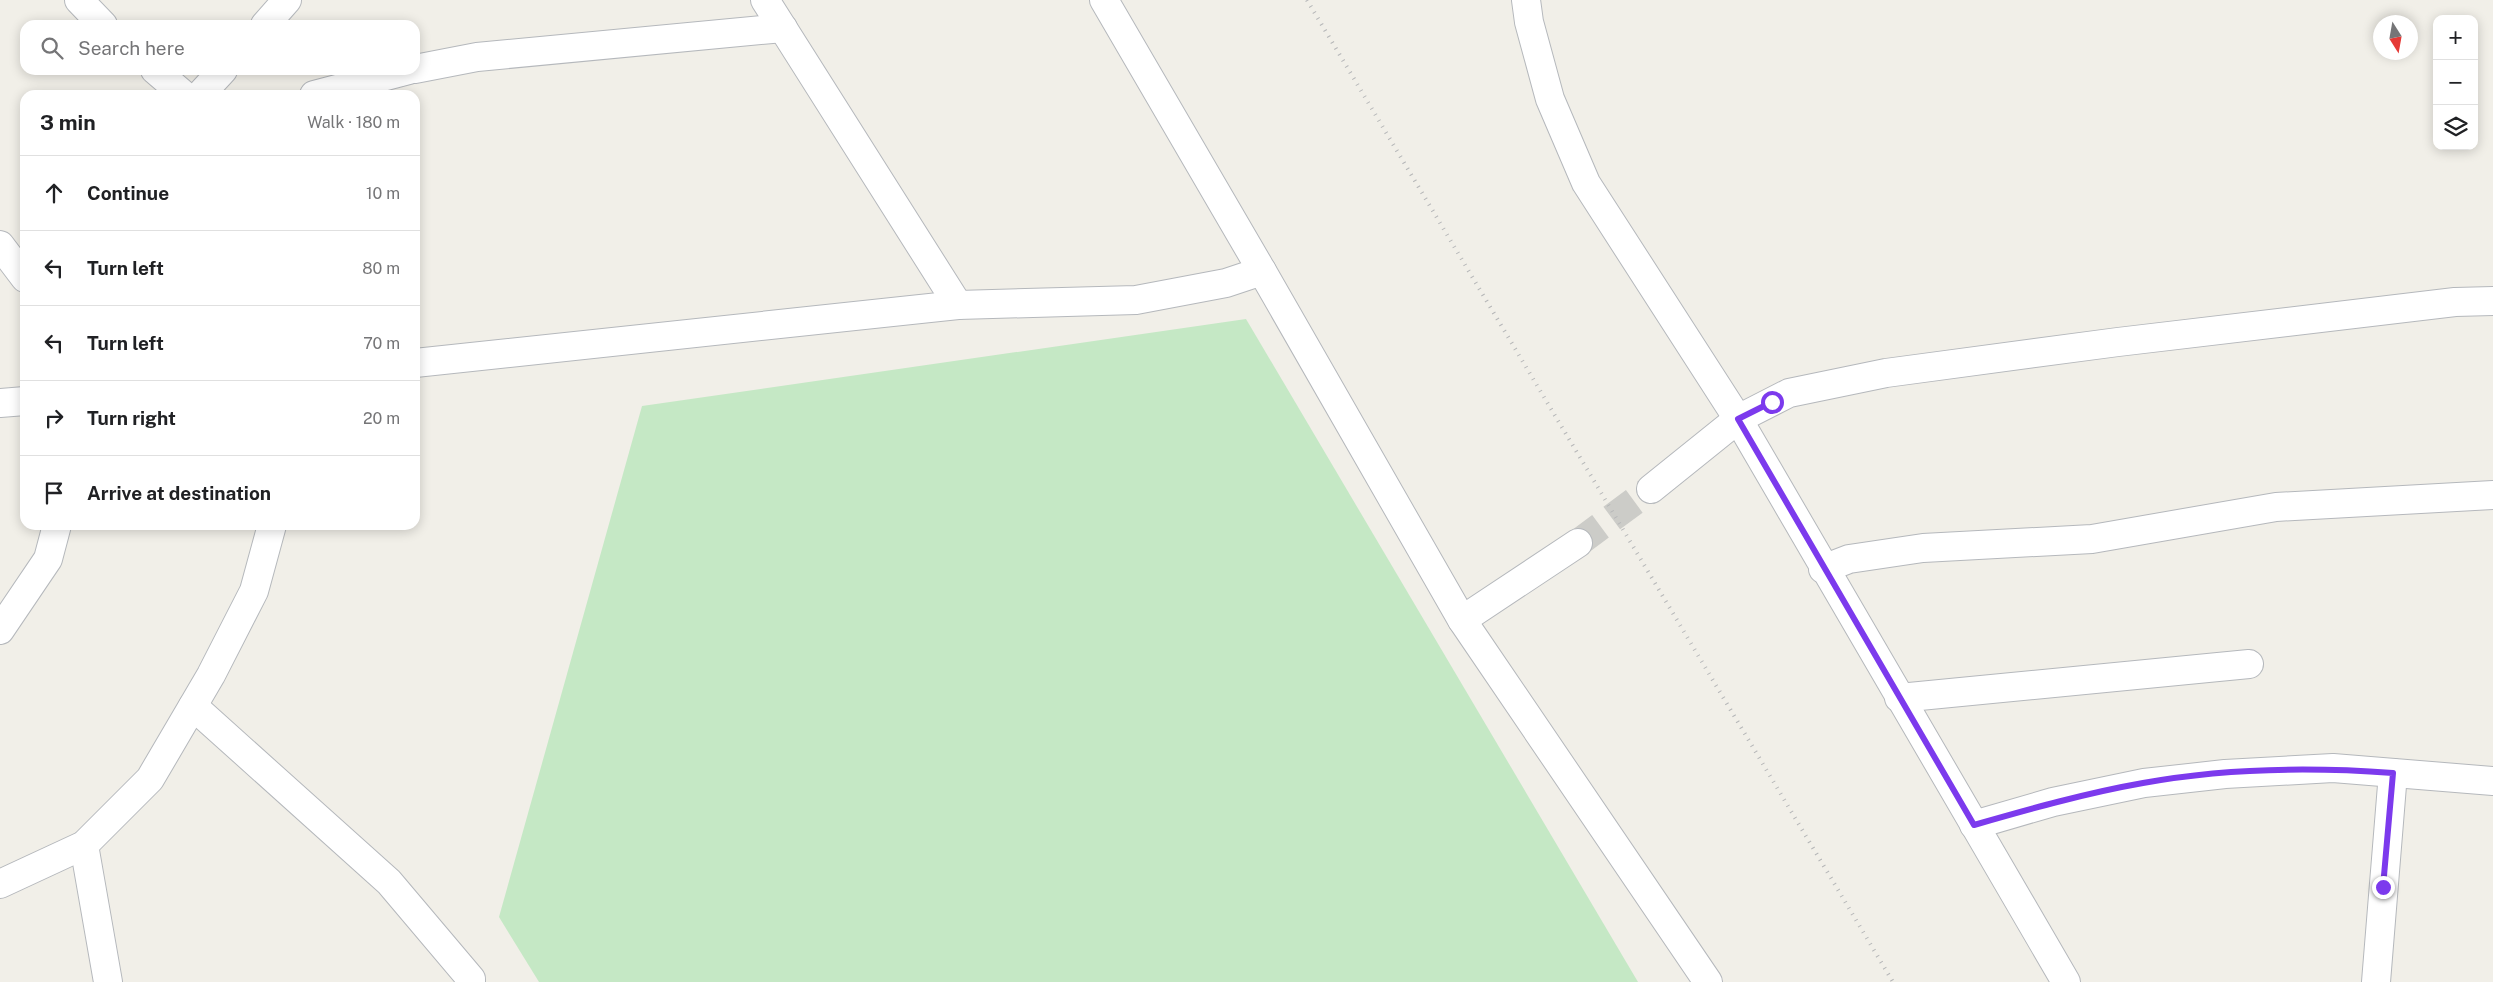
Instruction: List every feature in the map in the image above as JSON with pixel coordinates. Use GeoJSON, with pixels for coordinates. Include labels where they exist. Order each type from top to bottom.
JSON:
{"type":"FeatureCollection","features":[{"type":"Feature","properties":{"kind":"street"},"geometry":{"type":"LineString","coordinates":[[79,0],[98,20]]}},
{"type":"Feature","properties":{"kind":"street"},"geometry":{"type":"LineString","coordinates":[[269,20],[288,0]]}},
{"type":"Feature","properties":{"kind":"street"},"geometry":{"type":"LineString","coordinates":[[765,0],[958,305]]}},
{"type":"Feature","properties":{"kind":"street"},"geometry":{"type":"LineString","coordinates":[[1104,0],[1262,270],[1462,620],[1708,982]]}},
{"type":"Feature","properties":{"kind":"street"},"geometry":{"type":"LineString","coordinates":[[1526,0],[1529,22],[1550,99],[1586,183],[1738,419],[1823,569],[2066,982]]}},
{"type":"Feature","properties":{"kind":"street"},"geometry":{"type":"LineString","coordinates":[[420,68],[476,57],[783,28]]}},
{"type":"Feature","properties":{"kind":"street"},"geometry":{"type":"LineString","coordinates":[[161,75],[178,90]]}},
{"type":"Feature","properties":{"kind":"street"},"geometry":{"type":"LineString","coordinates":[[205,90],[218,75]]}},
{"type":"Feature","properties":{"kind":"street"},"geometry":{"type":"LineString","coordinates":[[333,90],[389,75]]}},
{"type":"Feature","properties":{"kind":"street"},"geometry":{"type":"LineString","coordinates":[[0,245],[20,271]]}},
{"type":"Feature","properties":{"kind":"street"},"geometry":{"type":"LineString","coordinates":[[420,362],[958,305],[1136,300],[1226,284],[1262,270]]}},
{"type":"Feature","properties":{"kind":"street"},"geometry":{"type":"LineString","coordinates":[[1651,489],[1738,419],[1789,393],[1886,373],[2148,338],[2455,302],[2493,301]]}},
{"type":"Feature","properties":{"kind":"street"},"geometry":{"type":"LineString","coordinates":[[0,404],[20,402]]}},
{"type":"Feature","properties":{"kind":"street"},"geometry":{"type":"LineString","coordinates":[[1823,569],[1849,559],[1923,548],[2092,539],[2276,507],[2493,495]]}},
{"type":"Feature","properties":{"kind":"street"},"geometry":{"type":"LineString","coordinates":[[0,630],[48,559],[56,530]]}},
{"type":"Feature","properties":{"kind":"street"},"geometry":{"type":"LineString","coordinates":[[0,884],[84,845],[150,779],[193,706],[254,590],[271,530]]}},
{"type":"Feature","properties":{"kind":"street"},"geometry":{"type":"LineString","coordinates":[[1462,620],[1578,543]]}},
{"type":"Feature","properties":{"kind":"street"},"geometry":{"type":"LineString","coordinates":[[1899,698],[2249,664]]}},
{"type":"Feature","properties":{"kind":"street"},"geometry":{"type":"LineString","coordinates":[[193,706],[389,882],[472,978],[471,982]]}},
{"type":"Feature","properties":{"kind":"street"},"geometry":{"type":"LineString","coordinates":[[1974,825],[2053,802],[2144,783],[2226,774],[2323,769],[2493,781]]}},
{"type":"Feature","properties":{"kind":"street"},"geometry":{"type":"LineString","coordinates":[[2376,982],[2393,773]]}},
{"type":"Feature","properties":{"kind":"street"},"geometry":{"type":"LineString","coordinates":[[84,845],[108,982]]}},
{"type":"Feature","properties":{"kind":"green space"},"geometry":{"type":"Polygon","coordinates":[[[1246,319],[1638,982],[539,982],[499,917],[642,406],[1246,319]]]}},
{"type":"Feature","properties":{"kind":"tunnel"},"geometry":{"type":"LineString","coordinates":[[1578,543],[1651,489]]}},
{"type":"Feature","properties":{"kind":"railway"},"geometry":{"type":"LineString","coordinates":[[1307,0],[1893,982]]}},
{"type":"Feature","properties":{"kind":"route"},"geometry":{"type":"LineString","coordinates":[[1772,402],[1738,419],[1823,569],[1974,825],[2053,802],[2144,783],[2226,774],[2333,768],[2393,773],[2383,887]]}}]}
